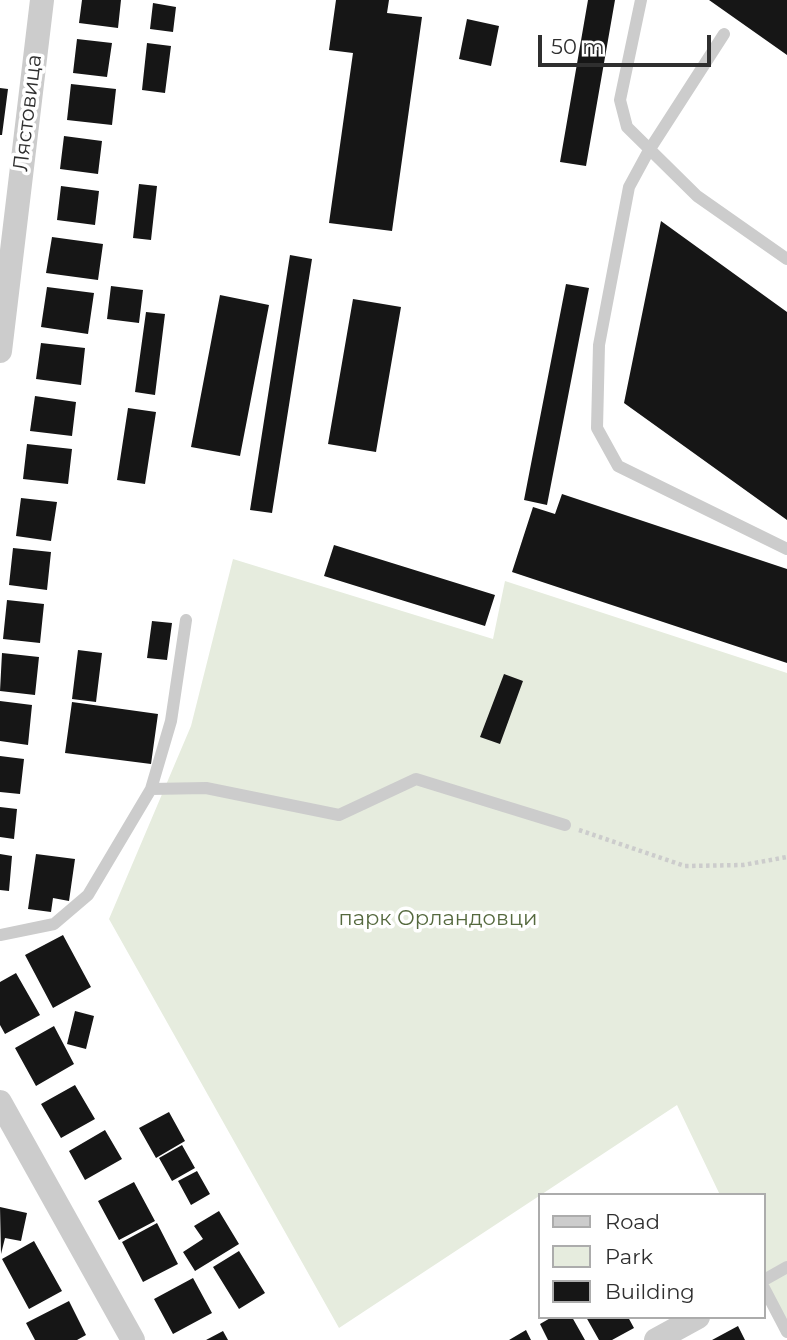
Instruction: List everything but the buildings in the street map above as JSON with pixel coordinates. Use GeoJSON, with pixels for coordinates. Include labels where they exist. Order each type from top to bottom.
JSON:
{"type":"FeatureCollection","features":[{"type":"Feature","properties":{"kind":"street","name":"Лястовица"},"geometry":{"type":"LineString","coordinates":[[1,337],[42,0]]}},
{"type":"Feature","properties":{"kind":"street"},"geometry":{"type":"LineString","coordinates":[[0,1102],[133,1340]]}},
{"type":"Feature","properties":{"kind":"street"},"geometry":{"type":"LineString","coordinates":[[656,1340],[694,1319]]}},
{"type":"Feature","properties":{"kind":"lane"},"geometry":{"type":"LineString","coordinates":[[641,0],[620,100],[627,128],[648,152],[697,196],[787,259]]}},
{"type":"Feature","properties":{"kind":"lane"},"geometry":{"type":"LineString","coordinates":[[724,34],[648,152],[629,187],[599,345],[597,428],[618,466],[787,549]]}},
{"type":"Feature","properties":{"kind":"lane"},"geometry":{"type":"LineString","coordinates":[[0,935],[54,924],[88,895],[151,789],[171,721],[186,620]]}},
{"type":"Feature","properties":{"kind":"lane"},"geometry":{"type":"LineString","coordinates":[[151,789],[206,788],[340,815],[416,779],[565,825]]}},
{"type":"Feature","properties":{"kind":"lane"},"geometry":{"type":"LineString","coordinates":[[766,1279],[787,1267]]}},
{"type":"Feature","properties":{"kind":"lane"},"geometry":{"type":"LineString","coordinates":[[766,1292],[787,1332]]}},
{"type":"Feature","properties":{"kind":"path"},"geometry":{"type":"LineString","coordinates":[[565,825],[685,866],[743,865],[787,858]]}},
{"type":"Feature","properties":{"kind":"green space","name":"парк Орландовци"},"geometry":{"type":"Polygon","coordinates":[[[233,559],[493,639],[505,581],[787,673],[787,1332],[766,1292],[766,1193],[719,1193],[677,1105],[544,1193],[538,1193],[538,1197],[339,1328],[109,919],[191,726],[233,559]]]}}]}
